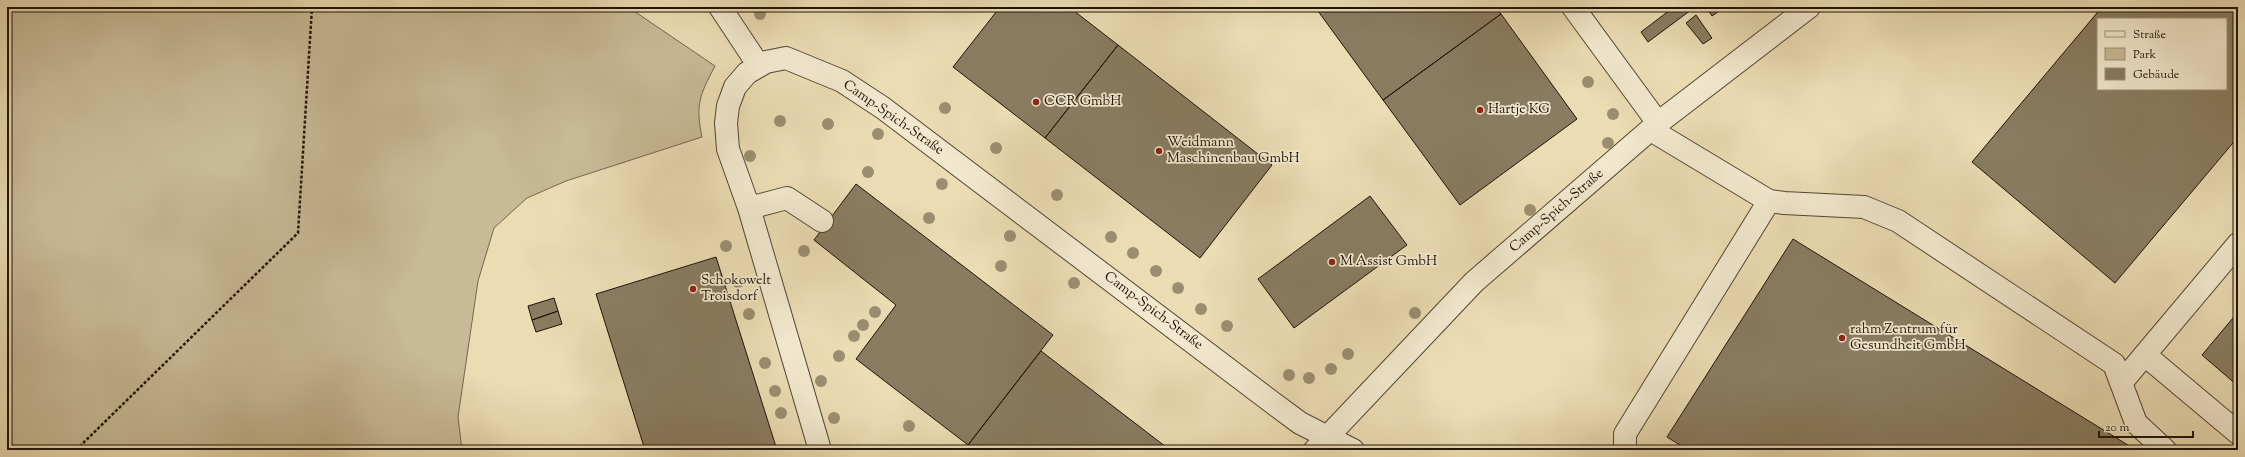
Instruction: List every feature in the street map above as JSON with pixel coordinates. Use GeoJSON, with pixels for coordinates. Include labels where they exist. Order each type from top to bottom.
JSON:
{"type":"FeatureCollection","features":[{"type":"Feature","properties":{"kind":"street"},"geometry":{"type":"LineString","coordinates":[[720,7],[759,66]]}},
{"type":"Feature","properties":{"kind":"street"},"geometry":{"type":"LineString","coordinates":[[1573,7],[1655,127],[1769,200],[1784,203],[1864,207],[1898,221],[2114,364],[2136,423],[2165,450]]}},
{"type":"Feature","properties":{"kind":"street","name":"Camp-Spich-Straße"},"geometry":{"type":"LineString","coordinates":[[1321,443],[1474,282],[1655,127],[1809,7]]}},
{"type":"Feature","properties":{"kind":"street","name":"Camp-Spich-Straße"},"geometry":{"type":"LineString","coordinates":[[820,450],[749,208],[728,149],[726,123],[728,106],[735,87],[747,73],[766,62],[786,58],[842,81],[883,108],[1300,422],[1321,443],[1353,450]]}},
{"type":"Feature","properties":{"kind":"street"},"geometry":{"type":"LineString","coordinates":[[749,208],[787,198],[822,221]]}},
{"type":"Feature","properties":{"kind":"street"},"geometry":{"type":"LineString","coordinates":[[1625,450],[1626,434],[1769,200]]}},
{"type":"Feature","properties":{"kind":"street"},"geometry":{"type":"LineString","coordinates":[[2121,383],[2238,244]]}},
{"type":"Feature","properties":{"kind":"street"},"geometry":{"type":"LineString","coordinates":[[2144,355],[2238,433]]}},
{"type":"Feature","properties":{"kind":"path"},"geometry":{"type":"LineString","coordinates":[[76,450],[298,233],[312,7]]}},
{"type":"Feature","properties":{"kind":"green space"},"geometry":{"type":"Polygon","coordinates":[[[7,7],[628,7],[715,66],[700,100],[699,116],[702,137],[566,181],[527,198],[494,228],[478,281],[458,417],[462,450],[7,450],[7,7]]]}},
{"type":"Feature","properties":{"kind":"building","name":"CCR GmbH"},"geometry":{"type":"Polygon","coordinates":[[[1000,7],[1069,7],[1118,45],[1045,138],[953,67],[1000,7]]]}},
{"type":"Feature","properties":{"kind":"building"},"geometry":{"type":"Polygon","coordinates":[[[1315,7],[1496,7],[1501,14],[1383,100],[1315,7]]]}},
{"type":"Feature","properties":{"kind":"building"},"geometry":{"type":"Polygon","coordinates":[[[1674,7],[1695,7],[1648,42],[1641,32],[1674,7]]]}},
{"type":"Feature","properties":{"kind":"building"},"geometry":{"type":"Polygon","coordinates":[[[1706,7],[1725,7],[1712,16],[1706,7]]]}},
{"type":"Feature","properties":{"kind":"building"},"geometry":{"type":"Polygon","coordinates":[[[2102,7],[2238,7],[2238,137],[2115,283],[1972,162],[2102,7]]]}},
{"type":"Feature","properties":{"kind":"building","name":"Hartje KG"},"geometry":{"type":"Polygon","coordinates":[[[1501,14],[1577,119],[1460,205],[1383,100],[1501,14]]]}},
{"type":"Feature","properties":{"kind":"building"},"geometry":{"type":"Polygon","coordinates":[[[1696,15],[1712,38],[1703,44],[1686,23],[1696,15]]]}},
{"type":"Feature","properties":{"kind":"building","name":"Weidmann Maschinenbau GmbH"},"geometry":{"type":"Polygon","coordinates":[[[1118,45],[1272,165],[1200,258],[1045,138],[1118,45]]]}},
{"type":"Feature","properties":{"kind":"building"},"geometry":{"type":"Polygon","coordinates":[[[856,184],[1053,335],[968,445],[856,359],[896,305],[814,240],[856,184]]]}},
{"type":"Feature","properties":{"kind":"building","name":"M Assist GmbH"},"geometry":{"type":"Polygon","coordinates":[[[1370,196],[1407,245],[1294,328],[1258,279],[1370,196]]]}},
{"type":"Feature","properties":{"kind":"building","name":"rahm Zentrum für Gesundheit GmbH"},"geometry":{"type":"Polygon","coordinates":[[[1793,239],[2136,450],[1688,450],[1667,437],[1793,239]]]}},
{"type":"Feature","properties":{"kind":"building"},"geometry":{"type":"Polygon","coordinates":[[[716,257],[777,450],[645,450],[596,294],[716,257]]]}},
{"type":"Feature","properties":{"kind":"building"},"geometry":{"type":"Polygon","coordinates":[[[554,298],[558,311],[532,320],[528,306],[554,298]]]}},
{"type":"Feature","properties":{"kind":"building"},"geometry":{"type":"Polygon","coordinates":[[[558,311],[562,324],[536,332],[532,320],[558,311]]]}},
{"type":"Feature","properties":{"kind":"building"},"geometry":{"type":"Polygon","coordinates":[[[2238,312],[2238,386],[2202,355],[2238,312]]]}},
{"type":"Feature","properties":{"kind":"building"},"geometry":{"type":"Polygon","coordinates":[[[1041,351],[1170,450],[974,450],[968,445],[1041,351]]]}},
{"type":"Feature","properties":{"kind":"place","name":"CCR GmbH"},"geometry":{"type":"Point","coordinates":[1036,102]}},
{"type":"Feature","properties":{"kind":"place","name":"Hartje KG"},"geometry":{"type":"Point","coordinates":[1480,110]}},
{"type":"Feature","properties":{"kind":"place","name":"Weidmann Maschinenbau GmbH"},"geometry":{"type":"Point","coordinates":[1159,151]}},
{"type":"Feature","properties":{"kind":"place","name":"M Assist GmbH"},"geometry":{"type":"Point","coordinates":[1332,262]}},
{"type":"Feature","properties":{"kind":"place","name":"Schokowelt Troisdorf"},"geometry":{"type":"Point","coordinates":[693,289]}},
{"type":"Feature","properties":{"kind":"place","name":"rahm Zentrum für Gesundheit GmbH"},"geometry":{"type":"Point","coordinates":[1842,338]}}]}
